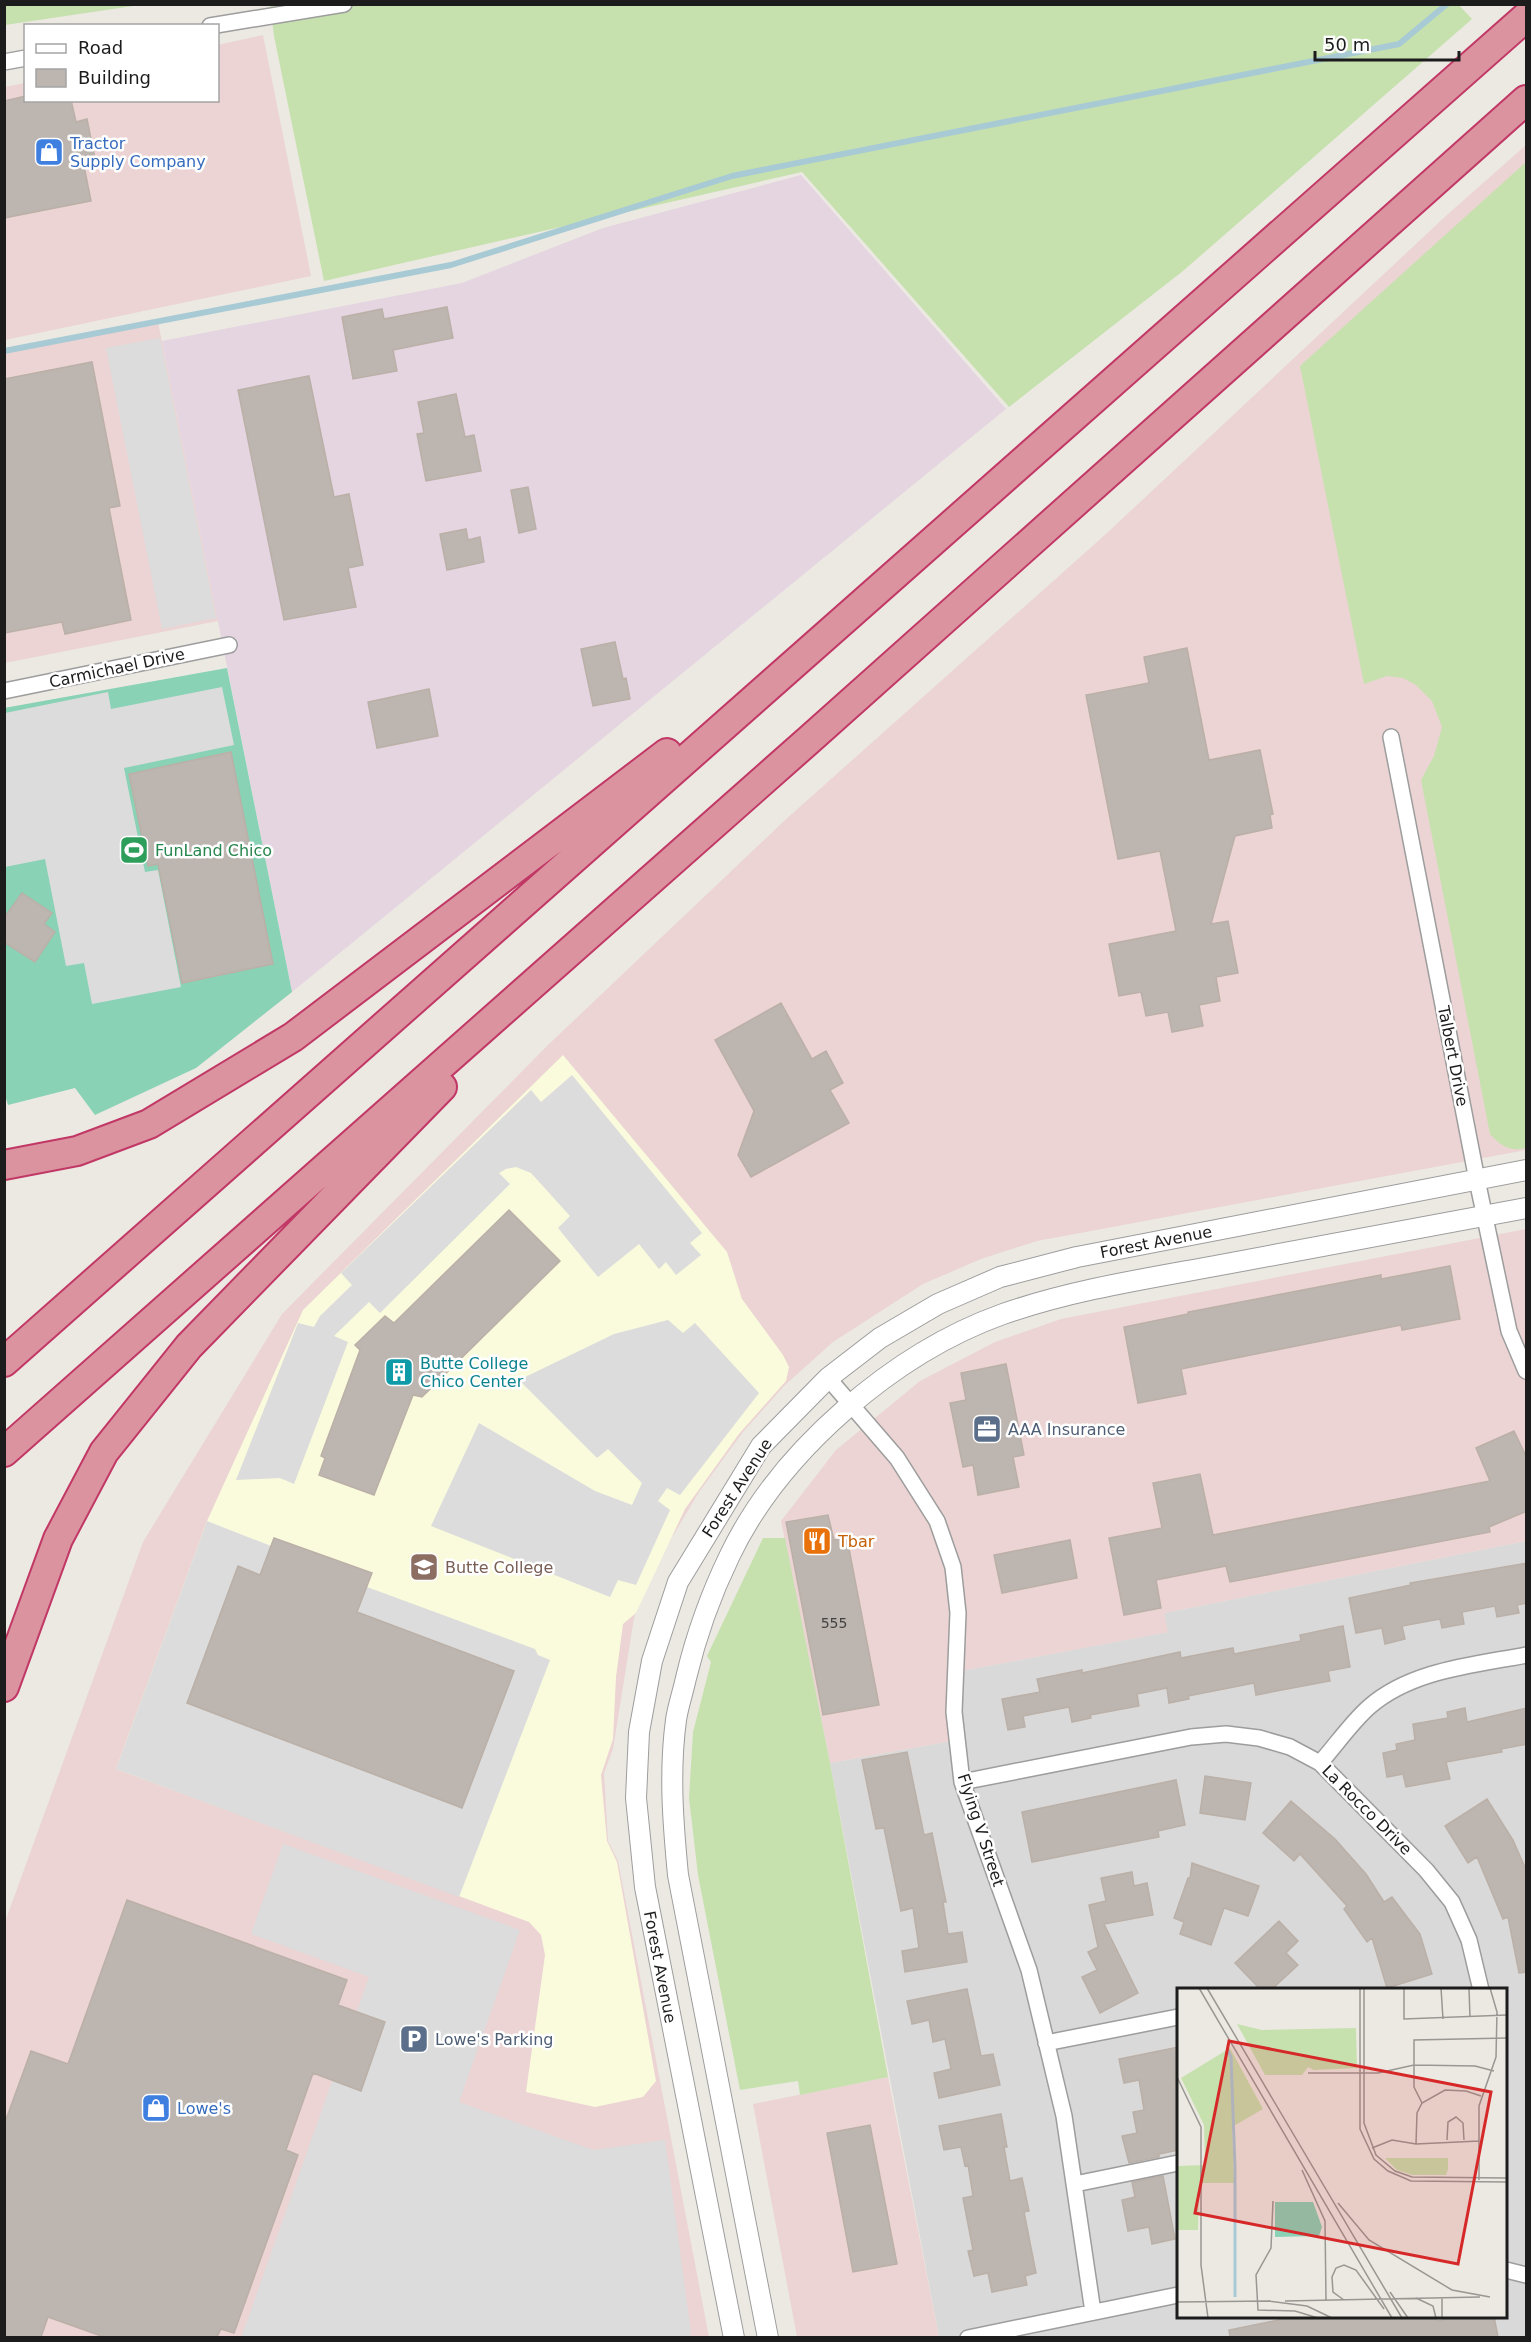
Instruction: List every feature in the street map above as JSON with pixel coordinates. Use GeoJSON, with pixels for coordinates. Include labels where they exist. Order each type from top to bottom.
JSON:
{"type":"FeatureCollection","features":[{"type":"Feature","properties":{"kind":"highway"},"geometry":{"type":"LineString","coordinates":[[4,1362],[1527,17]]}},
{"type":"Feature","properties":{"kind":"highway"},"geometry":{"type":"LineString","coordinates":[[4,1452],[1527,100]]}},
{"type":"Feature","properties":{"kind":"highway"},"geometry":{"type":"LineString","coordinates":[[4,1164],[77,1151],[149,1124],[293,1037],[667,752],[732,718]]}},
{"type":"Feature","properties":{"kind":"highway"},"geometry":{"type":"LineString","coordinates":[[4,1687],[58,1539],[104,1452],[189,1346],[425,1106],[553,967]]}},
{"type":"Feature","properties":{"kind":"street"},"geometry":{"type":"LineString","coordinates":[[219,25],[344,4]]}},
{"type":"Feature","properties":{"kind":"street"},"geometry":{"type":"LineString","coordinates":[[4,62],[24,58]]}},
{"type":"Feature","properties":{"kind":"street","name":"Carmichael Drive"},"geometry":{"type":"LineString","coordinates":[[4,691],[229,645]]}},
{"type":"Feature","properties":{"kind":"street","name":"Talbert Drive"},"geometry":{"type":"LineString","coordinates":[[1391,737],[1477,1180],[1509,1331],[1527,1371]]}},
{"type":"Feature","properties":{"kind":"street","name":"Forest Avenue"},"geometry":{"type":"LineString","coordinates":[[734,2337],[645,1887],[636,1798],[639,1732],[652,1661],[678,1582],[761,1446],[828,1378],[880,1338],[938,1304],[1000,1277],[1077,1257],[1527,1170]]}},
{"type":"Feature","properties":{"kind":"street","name":"Forest Avenue"},"geometry":{"type":"LineString","coordinates":[[768,2337],[678,1875],[671,1800],[676,1720],[695,1641],[730,1554],[764,1499],[802,1453],[851,1405],[892,1373],[944,1341],[1001,1315],[1053,1299],[1120,1284],[1527,1208]]}},
{"type":"Feature","properties":{"kind":"street","name":"Flying V Street"},"geometry":{"type":"LineString","coordinates":[[828,1378],[903,1467],[937,1521],[953,1567],[958,1613],[954,1712],[962,1782],[1029,1970],[1064,2116],[1094,2312]]}},
{"type":"Feature","properties":{"kind":"street"},"geometry":{"type":"LineString","coordinates":[[1320,1763],[1370,1707],[1403,1685],[1446,1671],[1527,1655]]}},
{"type":"Feature","properties":{"kind":"street","name":"La Rocco Drive"},"geometry":{"type":"LineString","coordinates":[[962,1782],[1191,1737],[1226,1734],[1259,1738],[1290,1747],[1320,1763],[1426,1869],[1452,1902],[1469,1940],[1481,1988]]}},
{"type":"Feature","properties":{"kind":"street"},"geometry":{"type":"LineString","coordinates":[[1046,2043],[1177,2017]]}},
{"type":"Feature","properties":{"kind":"street"},"geometry":{"type":"LineString","coordinates":[[1075,2184],[1177,2163]]}},
{"type":"Feature","properties":{"kind":"street"},"geometry":{"type":"LineString","coordinates":[[1507,2270],[1527,2275]]}},
{"type":"Feature","properties":{"kind":"street"},"geometry":{"type":"LineString","coordinates":[[968,2337],[1177,2295]]}},
{"type":"Feature","properties":{"kind":"shaded area"},"geometry":{"type":"Polygon","coordinates":[[[263,35],[311,276],[5,340],[4,87],[24,83],[24,102],[219,102],[219,45],[263,35]]]}},
{"type":"Feature","properties":{"kind":"shaded area"},"geometry":{"type":"Polygon","coordinates":[[[1526,145],[1526,1150],[1037,1241],[981,1259],[923,1284],[833,1342],[784,1386],[743,1432],[699,1492],[658,1561],[634,1618],[613,1749],[604,1773],[608,1841],[618,1861],[709,2337],[5,2338],[5,1922],[143,1542],[282,1314],[548,1045],[784,821],[1107,533],[1448,214],[1526,145]]]}},
{"type":"Feature","properties":{"kind":"shaded area"},"geometry":{"type":"Polygon","coordinates":[[[801,175],[1006,409],[292,992],[162,341],[462,283],[603,228],[801,175]]]}},
{"type":"Feature","properties":{"kind":"shaded area"},"geometry":{"type":"Polygon","coordinates":[[[158,322],[218,621],[5,663],[5,352],[158,322]]]}},
{"type":"Feature","properties":{"kind":"shaded area"},"geometry":{"type":"Polygon","coordinates":[[[160,338],[216,618],[162,629],[106,348],[160,338]]]}},
{"type":"Feature","properties":{"kind":"shaded area"},"geometry":{"type":"Polygon","coordinates":[[[222,687],[234,745],[124,768],[145,872],[158,870],[181,987],[92,1004],[84,963],[66,966],[45,859],[5,867],[5,713],[108,692],[111,709],[222,687]]]}},
{"type":"Feature","properties":{"kind":"shaded area","name":"Butte College"},"geometry":{"type":"Polygon","coordinates":[[[563,1055],[727,1252],[742,1299],[783,1355],[789,1367],[786,1381],[739,1434],[685,1509],[636,1613],[623,1624],[616,1677],[613,1739],[601,1775],[607,1841],[617,1862],[656,2081],[643,2097],[595,2107],[526,2092],[545,1955],[541,1935],[529,1922],[116,1769],[207,1521],[303,1310],[563,1055]]]}},
{"type":"Feature","properties":{"kind":"shaded area"},"geometry":{"type":"Polygon","coordinates":[[[572,1075],[702,1233],[690,1243],[701,1255],[676,1275],[666,1262],[659,1269],[639,1244],[598,1277],[558,1228],[570,1216],[531,1173],[516,1167],[506,1169],[499,1173],[510,1184],[380,1313],[369,1302],[334,1336],[348,1342],[294,1484],[280,1478],[236,1480],[298,1323],[314,1327],[320,1316],[352,1285],[341,1273],[531,1090],[541,1102],[572,1075]]]}},
{"type":"Feature","properties":{"kind":"shaded area"},"geometry":{"type":"Polygon","coordinates":[[[1526,1229],[1526,1541],[1164,1613],[1168,1632],[956,1672],[957,1740],[830,1763],[781,1521],[836,1450],[920,1381],[995,1342],[1061,1319],[1526,1229]]]}},
{"type":"Feature","properties":{"kind":"shaded area"},"geometry":{"type":"Polygon","coordinates":[[[668,1320],[683,1333],[695,1323],[759,1393],[680,1495],[667,1488],[658,1501],[670,1510],[636,1585],[618,1580],[610,1597],[431,1526],[479,1423],[595,1491],[632,1505],[642,1483],[608,1449],[597,1458],[519,1380],[614,1334],[668,1320]]]}},
{"type":"Feature","properties":{"kind":"shaded area"},"geometry":{"type":"Polygon","coordinates":[[[207,1521],[271,1546],[274,1538],[372,1573],[367,1587],[535,1649],[538,1655],[550,1660],[459,1897],[116,1769],[207,1521]]]}},
{"type":"Feature","properties":{"kind":"shaded area"},"geometry":{"type":"Polygon","coordinates":[[[1526,1541],[1526,2337],[939,2337],[830,1763],[957,1740],[956,1672],[1167,1632],[1164,1613],[1526,1541]]]}},
{"type":"Feature","properties":{"kind":"shaded area","name":"Lowe's Parking"},"geometry":{"type":"Polygon","coordinates":[[[283,1844],[520,1930],[459,2102],[593,2150],[665,2140],[690,2338],[241,2338],[369,1977],[251,1934],[283,1844]]]}},
{"type":"Feature","properties":{"kind":"shaded area"},"geometry":{"type":"Polygon","coordinates":[[[888,2077],[939,2337],[797,2337],[753,2104],[888,2077]]]}},
{"type":"Feature","properties":{"kind":"green space"},"geometry":{"type":"Polygon","coordinates":[[[5,4],[140,4],[140,5],[5,25],[5,4]]]}},
{"type":"Feature","properties":{"kind":"green space"},"geometry":{"type":"Polygon","coordinates":[[[1458,4],[1472,19],[1183,271],[1009,407],[802,172],[324,281],[274,36],[270,5],[1458,4]]]}},
{"type":"Feature","properties":{"kind":"green space"},"geometry":{"type":"Polygon","coordinates":[[[1526,162],[1526,1148],[1515,1149],[1502,1145],[1490,1134],[1421,780],[1434,756],[1442,727],[1432,701],[1416,685],[1403,678],[1387,676],[1364,684],[1300,366],[1526,162]]]}},
{"type":"Feature","properties":{"kind":"green space","name":"FunLand Chico"},"geometry":{"type":"Polygon","coordinates":[[[227,668],[292,992],[196,1068],[95,1115],[75,1088],[8,1105],[4,1092],[4,708],[227,668]]]}},
{"type":"Feature","properties":{"kind":"green space"},"geometry":{"type":"Polygon","coordinates":[[[763,1538],[785,1538],[830,1763],[888,2077],[800,2095],[798,2081],[740,2090],[698,1875],[689,1798],[693,1732],[711,1662],[707,1656],[763,1538]]]}},
{"type":"Feature","properties":{"kind":"building","name":"Tractor Supply Company"},"geometry":{"type":"Polygon","coordinates":[[[24,96],[24,102],[71,102],[76,122],[87,119],[96,164],[84,166],[91,201],[4,218],[4,101],[24,96]]]}},
{"type":"Feature","properties":{"kind":"building"},"geometry":{"type":"Polygon","coordinates":[[[447,307],[453,338],[393,350],[397,371],[353,379],[342,317],[382,309],[384,319],[447,307]]]}},
{"type":"Feature","properties":{"kind":"building"},"geometry":{"type":"Polygon","coordinates":[[[92,362],[120,506],[109,508],[131,620],[65,634],[62,622],[4,633],[4,379],[92,362]]]}},
{"type":"Feature","properties":{"kind":"building"},"geometry":{"type":"Polygon","coordinates":[[[309,376],[334,497],[349,494],[363,565],[348,568],[356,607],[284,620],[238,390],[309,376]]]}},
{"type":"Feature","properties":{"kind":"building"},"geometry":{"type":"Polygon","coordinates":[[[456,394],[465,437],[474,435],[481,471],[426,481],[417,434],[424,433],[418,402],[456,394]]]}},
{"type":"Feature","properties":{"kind":"building"},"geometry":{"type":"Polygon","coordinates":[[[528,487],[536,529],[519,533],[511,490],[528,487]]]}},
{"type":"Feature","properties":{"kind":"building"},"geometry":{"type":"Polygon","coordinates":[[[466,529],[468,540],[480,537],[484,562],[447,570],[440,534],[466,529]]]}},
{"type":"Feature","properties":{"kind":"building"},"geometry":{"type":"Polygon","coordinates":[[[615,642],[630,699],[593,706],[581,649],[615,642]]]}},
{"type":"Feature","properties":{"kind":"building"},"geometry":{"type":"Polygon","coordinates":[[[1187,648],[1209,760],[1260,750],[1273,814],[1270,815],[1272,828],[1235,836],[1211,924],[1228,921],[1238,973],[1216,977],[1220,1001],[1199,1005],[1203,1026],[1172,1032],[1168,1012],[1146,1016],[1141,992],[1119,996],[1109,944],[1176,931],[1160,851],[1118,859],[1086,695],[1149,683],[1144,657],[1187,648]]]}},
{"type":"Feature","properties":{"kind":"building"},"geometry":{"type":"Polygon","coordinates":[[[429,689],[438,736],[377,748],[368,702],[429,689]]]}},
{"type":"Feature","properties":{"kind":"building"},"geometry":{"type":"Polygon","coordinates":[[[231,752],[273,964],[182,983],[158,864],[148,866],[129,774],[231,752]]]}},
{"type":"Feature","properties":{"kind":"building"},"geometry":{"type":"Polygon","coordinates":[[[22,893],[52,913],[44,924],[55,932],[35,962],[4,942],[4,918],[22,893]]]}},
{"type":"Feature","properties":{"kind":"building"},"geometry":{"type":"Polygon","coordinates":[[[781,1003],[812,1059],[826,1051],[843,1083],[830,1090],[849,1123],[751,1177],[738,1155],[754,1111],[715,1040],[781,1003]]]}},
{"type":"Feature","properties":{"kind":"building","name":"Butte College Chico Center"},"geometry":{"type":"Polygon","coordinates":[[[509,1210],[560,1261],[422,1397],[413,1395],[374,1495],[319,1475],[325,1458],[321,1456],[360,1350],[355,1345],[385,1316],[394,1323],[509,1210]]]}},
{"type":"Feature","properties":{"kind":"building"},"geometry":{"type":"Polygon","coordinates":[[[1450,1266],[1460,1319],[1402,1330],[1401,1325],[1181,1369],[1186,1394],[1138,1403],[1124,1327],[1188,1314],[1188,1312],[1381,1275],[1381,1279],[1450,1266]]]}},
{"type":"Feature","properties":{"kind":"building","name":"AAA Insurance"},"geometry":{"type":"Polygon","coordinates":[[[1006,1364],[1024,1455],[1013,1457],[1019,1487],[978,1495],[973,1465],[963,1467],[950,1403],[966,1400],[961,1373],[1006,1364]]]}},
{"type":"Feature","properties":{"kind":"building"},"geometry":{"type":"Polygon","coordinates":[[[1514,1431],[1527,1458],[1527,1511],[1489,1527],[1490,1532],[1230,1582],[1226,1566],[1156,1580],[1161,1608],[1124,1615],[1109,1538],[1162,1528],[1153,1483],[1200,1474],[1213,1535],[1490,1481],[1476,1448],[1514,1431]]]}},
{"type":"Feature","properties":{"kind":"building"},"geometry":{"type":"Polygon","coordinates":[[[828,1515],[834,1540],[847,1538],[879,1705],[823,1715],[786,1522],[828,1515]]]}},
{"type":"Feature","properties":{"kind":"building"},"geometry":{"type":"Polygon","coordinates":[[[274,1538],[372,1573],[357,1612],[514,1671],[462,1808],[187,1703],[238,1566],[260,1575],[274,1538]]]}},
{"type":"Feature","properties":{"kind":"building"},"geometry":{"type":"Polygon","coordinates":[[[1070,1540],[1077,1578],[1002,1593],[994,1555],[1070,1540]]]}},
{"type":"Feature","properties":{"kind":"building"},"geometry":{"type":"Polygon","coordinates":[[[1527,1563],[1527,1603],[1517,1605],[1519,1613],[1497,1617],[1495,1606],[1462,1612],[1464,1624],[1442,1628],[1440,1619],[1402,1626],[1405,1639],[1385,1644],[1382,1628],[1356,1633],[1349,1598],[1411,1585],[1410,1583],[1527,1563]]]}},
{"type":"Feature","properties":{"kind":"building"},"geometry":{"type":"Polygon","coordinates":[[[1343,1626],[1350,1667],[1328,1671],[1330,1681],[1256,1695],[1254,1683],[1188,1696],[1189,1699],[1169,1703],[1167,1688],[1137,1694],[1139,1706],[1090,1715],[1091,1718],[1072,1722],[1069,1707],[1023,1716],[1025,1727],[1008,1730],[1002,1699],[1040,1692],[1037,1679],[1082,1670],[1082,1673],[1180,1652],[1181,1658],[1233,1648],[1234,1654],[1301,1641],[1300,1635],[1343,1626]]]}},
{"type":"Feature","properties":{"kind":"building"},"geometry":{"type":"Polygon","coordinates":[[[1465,1708],[1467,1722],[1527,1708],[1527,1744],[1501,1749],[1502,1752],[1446,1762],[1450,1779],[1406,1787],[1403,1774],[1387,1777],[1383,1753],[1397,1750],[1396,1744],[1415,1740],[1413,1724],[1448,1718],[1447,1712],[1465,1708]]]}},
{"type":"Feature","properties":{"kind":"building"},"geometry":{"type":"Polygon","coordinates":[[[907,1752],[924,1835],[932,1833],[946,1902],[943,1902],[948,1934],[962,1932],[967,1962],[905,1972],[902,1951],[919,1948],[913,1908],[901,1911],[884,1828],[876,1829],[862,1760],[907,1752]]]}},
{"type":"Feature","properties":{"kind":"building"},"geometry":{"type":"Polygon","coordinates":[[[1205,1776],[1251,1783],[1245,1820],[1200,1813],[1205,1776]]]}},
{"type":"Feature","properties":{"kind":"building"},"geometry":{"type":"Polygon","coordinates":[[[1176,1780],[1185,1825],[1158,1831],[1159,1837],[1032,1862],[1022,1812],[1176,1780]]]}},
{"type":"Feature","properties":{"kind":"building"},"geometry":{"type":"Polygon","coordinates":[[[1487,1799],[1513,1840],[1527,1872],[1527,1972],[1519,1973],[1508,1917],[1503,1919],[1477,1857],[1468,1863],[1445,1826],[1487,1799]]]}},
{"type":"Feature","properties":{"kind":"building"},"geometry":{"type":"Polygon","coordinates":[[[1291,1801],[1335,1839],[1366,1874],[1384,1902],[1392,1897],[1420,1934],[1432,1974],[1387,1988],[1372,1938],[1367,1942],[1344,1909],[1347,1906],[1300,1854],[1294,1861],[1263,1833],[1291,1801]]]}},
{"type":"Feature","properties":{"kind":"building"},"geometry":{"type":"Polygon","coordinates":[[[1192,1863],[1259,1886],[1248,1916],[1224,1908],[1211,1945],[1180,1934],[1184,1922],[1174,1918],[1188,1878],[1190,1878],[1192,1863]]]}},
{"type":"Feature","properties":{"kind":"building"},"geometry":{"type":"Polygon","coordinates":[[[1132,1872],[1134,1886],[1147,1883],[1153,1915],[1104,1924],[1138,1993],[1100,2013],[1082,1977],[1097,1970],[1088,1952],[1098,1947],[1089,1905],[1106,1901],[1101,1878],[1132,1872]]]}},
{"type":"Feature","properties":{"kind":"building","name":"Lowe's"},"geometry":{"type":"Polygon","coordinates":[[[127,1900],[347,1980],[338,2005],[385,2022],[361,2091],[313,2073],[286,2150],[298,2155],[234,2333],[221,2329],[217,2337],[104,2337],[48,2317],[41,2337],[4,2337],[4,2125],[31,2051],[68,2064],[127,1900]]]}},
{"type":"Feature","properties":{"kind":"building"},"geometry":{"type":"Polygon","coordinates":[[[1279,1921],[1298,1941],[1286,1953],[1298,1965],[1273,1988],[1259,1988],[1235,1963],[1279,1921]]]}},
{"type":"Feature","properties":{"kind":"building"},"geometry":{"type":"Polygon","coordinates":[[[967,1989],[981,2056],[993,2054],[1000,2085],[939,2098],[934,2073],[951,2069],[945,2039],[933,2042],[929,2020],[912,2024],[907,2001],[967,1989]]]}},
{"type":"Feature","properties":{"kind":"building"},"geometry":{"type":"Polygon","coordinates":[[[1177,2047],[1177,2080],[1175,2080],[1177,2150],[1159,2154],[1159,2157],[1129,2163],[1122,2136],[1137,2133],[1133,2112],[1144,2110],[1139,2080],[1124,2083],[1119,2059],[1177,2047]]]}},
{"type":"Feature","properties":{"kind":"building"},"geometry":{"type":"Polygon","coordinates":[[[1001,2114],[1010,2181],[1022,2178],[1029,2211],[1024,2212],[1036,2273],[1025,2276],[1027,2285],[992,2292],[988,2273],[974,2276],[968,2251],[973,2250],[963,2198],[973,2196],[968,2165],[965,2166],[961,2147],[944,2150],[939,2126],[1001,2114]]]}},
{"type":"Feature","properties":{"kind":"building"},"geometry":{"type":"Polygon","coordinates":[[[870,2125],[897,2264],[853,2272],[827,2133],[870,2125]]]}},
{"type":"Feature","properties":{"kind":"building"},"geometry":{"type":"Polygon","coordinates":[[[1163,2176],[1175,2239],[1152,2244],[1149,2227],[1128,2231],[1122,2200],[1135,2197],[1132,2182],[1163,2176]]]}},
{"type":"Feature","properties":{"kind":"building"},"geometry":{"type":"Polygon","coordinates":[[[1288,2318],[1436,2318],[1437,2321],[1452,2318],[1494,2318],[1498,2337],[1230,2337],[1229,2330],[1288,2318]]]}},
{"type":"Feature","properties":{"kind":"waterway"},"geometry":{"type":"LineString","coordinates":[[4,351],[451,265],[732,176],[1399,44],[1447,4]]}},
{"type":"Feature","properties":{"kind":"place","name":"Tractor Supply Company"},"geometry":{"type":"Point","coordinates":[49,152]}},
{"type":"Feature","properties":{"kind":"place","name":"FunLand Chico"},"geometry":{"type":"Point","coordinates":[134,850]}},
{"type":"Feature","properties":{"kind":"place","name":"Butte College Chico Center"},"geometry":{"type":"Point","coordinates":[399,1372]}},
{"type":"Feature","properties":{"kind":"place","name":"AAA Insurance"},"geometry":{"type":"Point","coordinates":[987,1429]}},
{"type":"Feature","properties":{"kind":"place","name":"Tbar"},"geometry":{"type":"Point","coordinates":[817,1541]}},
{"type":"Feature","properties":{"kind":"place","name":"Butte College"},"geometry":{"type":"Point","coordinates":[424,1567]}},
{"type":"Feature","properties":{"kind":"place","name":"Lowe's Parking"},"geometry":{"type":"Point","coordinates":[414,2039]}},
{"type":"Feature","properties":{"kind":"place","name":"Lowe's"},"geometry":{"type":"Point","coordinates":[156,2108]}}]}
